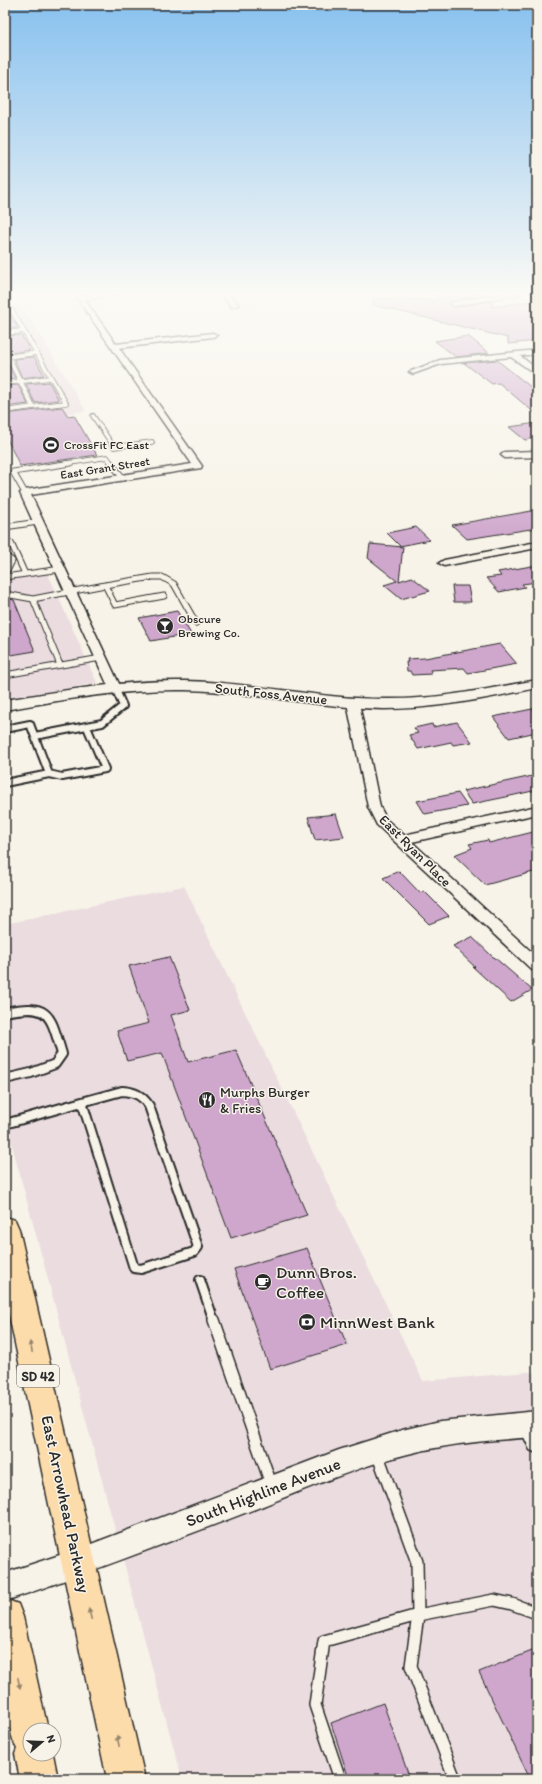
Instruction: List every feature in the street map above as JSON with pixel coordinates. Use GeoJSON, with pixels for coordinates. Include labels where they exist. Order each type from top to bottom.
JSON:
{"type":"FeatureCollection","features":[{"type":"Feature","properties":{"kind":"main road","name":"East Arrowhead Parkway"},"geometry":{"type":"LineString","coordinates":[[5,1229],[126,1779]]}},
{"type":"Feature","properties":{"kind":"main road"},"geometry":{"type":"LineString","coordinates":[[5,1617],[27,1722]]}},
{"type":"Feature","properties":{"kind":"main road"},"geometry":{"type":"LineString","coordinates":[[36,1762],[39,1779]]}},
{"type":"Feature","properties":{"kind":"street","name":"East Grant Street"},"geometry":{"type":"LineString","coordinates":[[25,493],[198,466],[136,377]]}},
{"type":"Feature","properties":{"kind":"street"},"geometry":{"type":"LineString","coordinates":[[505,455],[537,454]]}},
{"type":"Feature","properties":{"kind":"street"},"geometry":{"type":"LineString","coordinates":[[25,493],[115,688]]}},
{"type":"Feature","properties":{"kind":"street"},"geometry":{"type":"LineString","coordinates":[[444,563],[537,545]]}},
{"type":"Feature","properties":{"kind":"street","name":"South Foss Avenue"},"geometry":{"type":"LineString","coordinates":[[5,705],[61,695],[115,688],[190,686],[384,704],[466,698],[537,684]]}},
{"type":"Feature","properties":{"kind":"street","name":"East Ryan Place"},"geometry":{"type":"LineString","coordinates":[[353,702],[374,807],[382,822],[537,966]]}},
{"type":"Feature","properties":{"kind":"street"},"geometry":{"type":"LineString","coordinates":[[401,840],[537,810]]}},
{"type":"Feature","properties":{"kind":"street","name":"South Highline Avenue"},"geometry":{"type":"LineString","coordinates":[[5,1588],[78,1563],[272,1488],[402,1443],[440,1434],[486,1428],[534,1430]]}},
{"type":"Feature","properties":{"kind":"lane"},"geometry":{"type":"LineString","coordinates":[[18,377],[33,407]]}},
{"type":"Feature","properties":{"kind":"lane"},"geometry":{"type":"LineString","coordinates":[[5,383],[50,378],[66,404],[5,411]]}},
{"type":"Feature","properties":{"kind":"lane"},"geometry":{"type":"LineString","coordinates":[[93,416],[114,447]]}},
{"type":"Feature","properties":{"kind":"lane"},"geometry":{"type":"LineString","coordinates":[[25,493],[13,472],[107,457],[114,447],[152,442]]}},
{"type":"Feature","properties":{"kind":"lane"},"geometry":{"type":"LineString","coordinates":[[107,457],[123,478]]}},
{"type":"Feature","properties":{"kind":"lane"},"geometry":{"type":"LineString","coordinates":[[5,527],[38,522]]}},
{"type":"Feature","properties":{"kind":"lane"},"geometry":{"type":"LineString","coordinates":[[5,544],[10,543],[25,574]]}},
{"type":"Feature","properties":{"kind":"lane"},"geometry":{"type":"LineString","coordinates":[[5,555],[12,562],[5,571]]}},
{"type":"Feature","properties":{"kind":"lane"},"geometry":{"type":"LineString","coordinates":[[5,577],[61,569]]}},
{"type":"Feature","properties":{"kind":"lane"},"geometry":{"type":"LineString","coordinates":[[5,594],[32,599],[153,577],[169,580],[174,584],[196,623]]}},
{"type":"Feature","properties":{"kind":"lane"},"geometry":{"type":"LineString","coordinates":[[105,585],[115,605],[164,596]]}},
{"type":"Feature","properties":{"kind":"lane"},"geometry":{"type":"LineString","coordinates":[[32,599],[60,665]]}},
{"type":"Feature","properties":{"kind":"lane"},"geometry":{"type":"LineString","coordinates":[[5,675],[102,658]]}},
{"type":"Feature","properties":{"kind":"lane"},"geometry":{"type":"LineString","coordinates":[[35,736],[102,724],[123,706],[115,688]]}},
{"type":"Feature","properties":{"kind":"lane"},"geometry":{"type":"LineString","coordinates":[[5,729],[30,724],[48,774]]}},
{"type":"Feature","properties":{"kind":"lane"},"geometry":{"type":"LineString","coordinates":[[5,783],[48,774],[62,777],[105,769],[87,727]]}},
{"type":"Feature","properties":{"kind":"lane"},"geometry":{"type":"LineString","coordinates":[[5,733],[32,728]]}},
{"type":"Feature","properties":{"kind":"lane"},"geometry":{"type":"LineString","coordinates":[[5,1012],[31,1007],[44,1009],[51,1017],[62,1054],[55,1064],[31,1073],[5,1079]]}},
{"type":"Feature","properties":{"kind":"lane"},"geometry":{"type":"LineString","coordinates":[[5,1124],[82,1102],[122,1091],[134,1092],[144,1098],[149,1106],[198,1247],[194,1252],[141,1269],[134,1268],[82,1102]]}},
{"type":"Feature","properties":{"kind":"lane"},"geometry":{"type":"LineString","coordinates":[[200,1280],[272,1488]]}},
{"type":"Feature","properties":{"kind":"lane"},"geometry":{"type":"LineString","coordinates":[[376,1451],[417,1562],[418,1615],[411,1666],[455,1779]]}},
{"type":"Feature","properties":{"kind":"lane"},"geometry":{"type":"LineString","coordinates":[[340,1779],[315,1705],[324,1641],[418,1615],[494,1600],[512,1604],[537,1613]]}},
{"type":"Feature","properties":{"kind":"shaded area"},"geometry":{"type":"Polygon","coordinates":[[[5,377],[66,377],[86,411],[5,421],[5,377]]]}},
{"type":"Feature","properties":{"kind":"shaded area"},"geometry":{"type":"Polygon","coordinates":[[[47,572],[97,683],[5,700],[5,579],[47,572]]]}},
{"type":"Feature","properties":{"kind":"shaded area"},"geometry":{"type":"Polygon","coordinates":[[[184,886],[423,1381],[528,1372],[537,1373],[537,1779],[182,1779],[5,1119],[5,924],[184,886]]]}},
{"type":"Feature","properties":{"kind":"building"},"geometry":{"type":"Polygon","coordinates":[[[5,377],[15,378],[5,379],[5,377]]]}},
{"type":"Feature","properties":{"kind":"building"},"geometry":{"type":"Polygon","coordinates":[[[483,377],[519,377],[537,392],[537,415],[499,383],[492,384],[483,377]]]}},
{"type":"Feature","properties":{"kind":"building"},"geometry":{"type":"Polygon","coordinates":[[[49,382],[59,400],[35,403],[26,384],[49,382]]]}},
{"type":"Feature","properties":{"kind":"building"},"geometry":{"type":"Polygon","coordinates":[[[18,385],[28,404],[5,407],[5,386],[18,385]]]}},
{"type":"Feature","properties":{"kind":"building","name":"CrossFit FC East"},"geometry":{"type":"Polygon","coordinates":[[[62,407],[68,416],[74,415],[97,455],[20,466],[5,435],[5,414],[62,407]]]}},
{"type":"Feature","properties":{"kind":"building"},"geometry":{"type":"Polygon","coordinates":[[[537,423],[537,438],[525,440],[509,427],[537,423]]]}},
{"type":"Feature","properties":{"kind":"building"},"geometry":{"type":"Polygon","coordinates":[[[537,510],[537,528],[467,539],[452,525],[537,510]]]}},
{"type":"Feature","properties":{"kind":"building"},"geometry":{"type":"Polygon","coordinates":[[[416,527],[430,540],[400,546],[387,533],[416,527]]]}},
{"type":"Feature","properties":{"kind":"building"},"geometry":{"type":"Polygon","coordinates":[[[370,544],[403,547],[399,581],[412,577],[430,591],[401,599],[384,585],[397,581],[368,558],[370,544]]]}},
{"type":"Feature","properties":{"kind":"building"},"geometry":{"type":"Polygon","coordinates":[[[537,565],[537,582],[522,584],[525,587],[499,592],[486,578],[501,576],[498,572],[537,565]]]}},
{"type":"Feature","properties":{"kind":"building"},"geometry":{"type":"Polygon","coordinates":[[[452,586],[468,586],[471,602],[454,602],[452,586]]]}},
{"type":"Feature","properties":{"kind":"building"},"geometry":{"type":"Polygon","coordinates":[[[5,598],[14,600],[35,651],[5,656],[5,598]]]}},
{"type":"Feature","properties":{"kind":"building","name":"Obscure Brewing Co."},"geometry":{"type":"Polygon","coordinates":[[[177,611],[191,634],[151,641],[139,618],[177,611]]]}},
{"type":"Feature","properties":{"kind":"building"},"geometry":{"type":"Polygon","coordinates":[[[500,644],[517,664],[468,673],[464,668],[430,670],[432,674],[412,675],[410,671],[407,671],[407,659],[425,658],[500,644]]]}},
{"type":"Feature","properties":{"kind":"building"},"geometry":{"type":"Polygon","coordinates":[[[537,708],[537,732],[509,738],[493,717],[537,708]]]}},
{"type":"Feature","properties":{"kind":"building"},"geometry":{"type":"Polygon","coordinates":[[[457,722],[472,742],[453,745],[451,742],[418,749],[409,735],[418,733],[414,728],[432,724],[433,727],[457,722]]]}},
{"type":"Feature","properties":{"kind":"building"},"geometry":{"type":"Polygon","coordinates":[[[537,775],[537,790],[506,797],[472,804],[463,791],[537,775]]]}},
{"type":"Feature","properties":{"kind":"building"},"geometry":{"type":"Polygon","coordinates":[[[458,793],[467,806],[425,814],[417,801],[458,793]]]}},
{"type":"Feature","properties":{"kind":"building"},"geometry":{"type":"Polygon","coordinates":[[[336,814],[344,837],[315,840],[308,817],[336,814]]]}},
{"type":"Feature","properties":{"kind":"building"},"geometry":{"type":"Polygon","coordinates":[[[537,831],[537,871],[485,885],[454,855],[472,848],[469,844],[488,840],[489,843],[537,831]]]}},
{"type":"Feature","properties":{"kind":"building"},"geometry":{"type":"Polygon","coordinates":[[[399,871],[420,893],[424,891],[449,916],[429,924],[383,878],[399,871]]]}},
{"type":"Feature","properties":{"kind":"building"},"geometry":{"type":"Polygon","coordinates":[[[472,937],[532,990],[511,1002],[473,967],[475,967],[453,946],[472,937]]]}},
{"type":"Feature","properties":{"kind":"building"},"geometry":{"type":"Polygon","coordinates":[[[169,957],[190,1010],[171,1015],[188,1062],[236,1050],[307,1215],[231,1238],[162,1053],[127,1061],[117,1031],[149,1023],[129,966],[169,957]]]}},
{"type":"Feature","properties":{"kind":"building"},"geometry":{"type":"Polygon","coordinates":[[[307,1248],[347,1345],[270,1369],[234,1269],[307,1248]]]}},
{"type":"Feature","properties":{"kind":"building"},"geometry":{"type":"Polygon","coordinates":[[[537,1649],[537,1779],[530,1779],[479,1672],[537,1649]]]}},
{"type":"Feature","properties":{"kind":"building"},"geometry":{"type":"Polygon","coordinates":[[[383,1703],[410,1779],[349,1779],[331,1723],[383,1703]]]}},
{"type":"Feature","properties":{"kind":"place","name":"CrossFit FC East"},"geometry":{"type":"Point","coordinates":[51,445]}},
{"type":"Feature","properties":{"kind":"place","name":"Obscure Brewing Co."},"geometry":{"type":"Point","coordinates":[165,626]}},
{"type":"Feature","properties":{"kind":"place","name":"Murphs Burger & Fries"},"geometry":{"type":"Point","coordinates":[207,1100]}},
{"type":"Feature","properties":{"kind":"place","name":"Dunn Bros. Coffee"},"geometry":{"type":"Point","coordinates":[263,1282]}},
{"type":"Feature","properties":{"kind":"place","name":"MinnWest Bank"},"geometry":{"type":"Point","coordinates":[307,1322]}}]}
